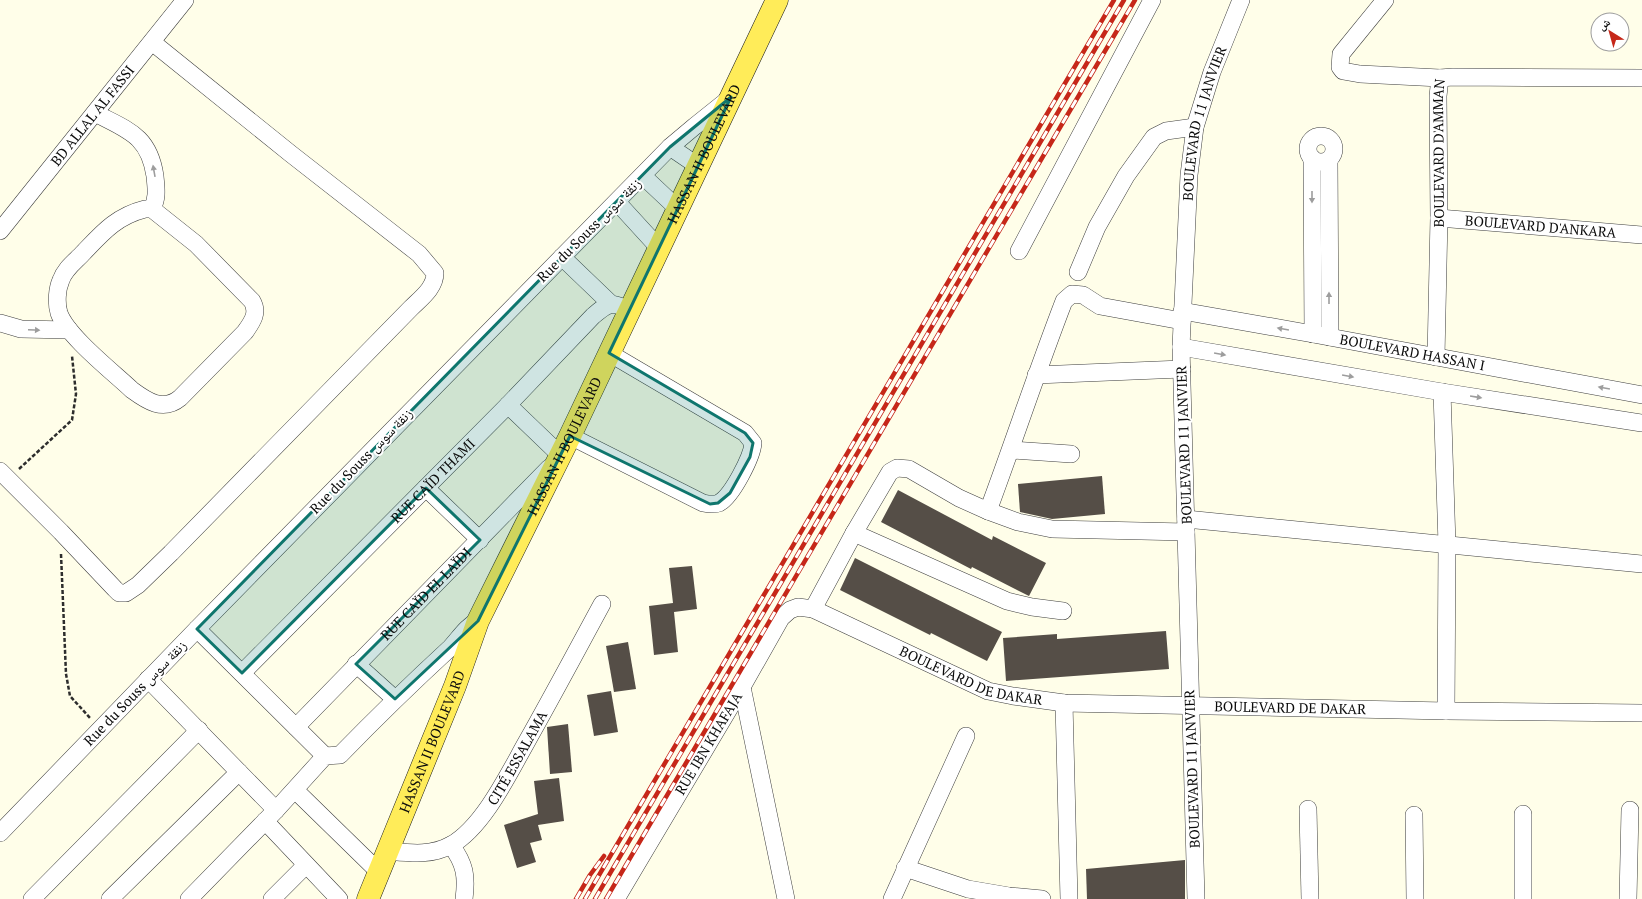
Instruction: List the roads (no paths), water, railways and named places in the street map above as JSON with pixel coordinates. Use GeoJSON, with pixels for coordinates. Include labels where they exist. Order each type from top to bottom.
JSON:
{"type":"FeatureCollection","features":[{"type":"Feature","properties":{"kind":"main road","name":"HASSAN II BOULEVARD"},"geometry":{"type":"LineString","coordinates":[[368,899],[452,693],[478,621],[563,451],[609,353],[620,307],[659,248],[777,0]]}},
{"type":"Feature","properties":{"kind":"street","name":"BD ALLAL AL FASSI"},"geometry":{"type":"LineString","coordinates":[[0,231],[186,0]]}},
{"type":"Feature","properties":{"kind":"street"},"geometry":{"type":"LineString","coordinates":[[1019,251],[1152,0]]}},
{"type":"Feature","properties":{"kind":"street","name":"BOULEVARD 11 JANVIER"},"geometry":{"type":"LineString","coordinates":[[1196,899],[1181,347],[1189,176],[1195,127],[1212,72],[1241,0]]}},
{"type":"Feature","properties":{"kind":"street"},"geometry":{"type":"LineString","coordinates":[[1385,0],[1341,54],[1340,67],[1343,71],[1360,74],[1440,78]]}},
{"type":"Feature","properties":{"kind":"street"},"geometry":{"type":"LineString","coordinates":[[4,475],[115,589],[119,592],[130,591],[171,553],[405,314],[431,287],[435,278],[435,273],[419,254],[291,154],[152,42]]}},
{"type":"Feature","properties":{"kind":"street","name":"BOULEVARD D'AMMAN"},"geometry":{"type":"LineString","coordinates":[[1436,357],[1439,218],[1438,96],[1440,78],[1642,78]]}},
{"type":"Feature","properties":{"kind":"street","name":"Rue du Souss زنقة سوس"},"geometry":{"type":"LineString","coordinates":[[0,833],[148,679],[670,147],[731,97]]}},
{"type":"Feature","properties":{"kind":"street"},"geometry":{"type":"LineString","coordinates":[[95,113],[134,133],[149,151],[152,158],[157,194],[152,209]]}},
{"type":"Feature","properties":{"kind":"street"},"geometry":{"type":"LineString","coordinates":[[1078,272],[1097,226],[1126,176],[1154,138],[1166,131],[1195,127]]}},
{"type":"Feature","properties":{"kind":"street"},"geometry":{"type":"LineString","coordinates":[[670,147],[698,166]]}},
{"type":"Feature","properties":{"kind":"street"},"geometry":{"type":"LineString","coordinates":[[1313,334],[1312,221],[1320,159],[1329,220],[1330,337]]}},
{"type":"Feature","properties":{"kind":"street"},"geometry":{"type":"LineString","coordinates":[[643,176],[677,208]]}},
{"type":"Feature","properties":{"kind":"street"},"geometry":{"type":"LineString","coordinates":[[617,202],[659,248]]}},
{"type":"Feature","properties":{"kind":"street"},"geometry":{"type":"LineString","coordinates":[[145,209],[152,209],[196,244],[247,295],[254,304],[255,314],[254,319],[245,332],[180,398],[174,403],[161,406],[144,398],[132,390],[69,330],[59,313],[57,303],[61,279],[68,268],[99,236],[115,222],[135,212],[145,209]]}},
{"type":"Feature","properties":{"kind":"street","name":"BOULEVARD D'ANKARA"},"geometry":{"type":"LineString","coordinates":[[1439,218],[1642,235]]}},
{"type":"Feature","properties":{"kind":"street"},"geometry":{"type":"LineString","coordinates":[[1312,221],[1329,220]]}},
{"type":"Feature","properties":{"kind":"street"},"geometry":{"type":"LineString","coordinates":[[562,257],[620,307]]}},
{"type":"Feature","properties":{"kind":"street","name":"BOULEVARD HASSAN I"},"geometry":{"type":"LineString","coordinates":[[988,511],[1064,301],[1072,294],[1083,295],[1100,306],[1313,334],[1642,395]]}},
{"type":"Feature","properties":{"kind":"street","name":"RUE CAÏD THAMI"},"geometry":{"type":"LineString","coordinates":[[242,674],[508,405],[593,316],[603,308],[620,307]]}},
{"type":"Feature","properties":{"kind":"street"},"geometry":{"type":"LineString","coordinates":[[0,323],[21,329],[69,330]]}},
{"type":"Feature","properties":{"kind":"street"},"geometry":{"type":"LineString","coordinates":[[1181,347],[1442,392],[1642,423]]}},
{"type":"Feature","properties":{"kind":"street"},"geometry":{"type":"LineString","coordinates":[[508,405],[556,451],[563,451],[710,504],[718,503],[730,493],[750,457],[753,443],[745,433],[609,353]]}},
{"type":"Feature","properties":{"kind":"street"},"geometry":{"type":"LineString","coordinates":[[1036,376],[1182,369]]}},
{"type":"Feature","properties":{"kind":"street"},"geometry":{"type":"LineString","coordinates":[[1442,392],[1447,544],[1446,711]]}},
{"type":"Feature","properties":{"kind":"street"},"geometry":{"type":"LineString","coordinates":[[1011,450],[1071,454]]}},
{"type":"Feature","properties":{"kind":"street","name":"RUE CAÏD EL LAÏDI"},"geometry":{"type":"LineString","coordinates":[[296,727],[356,664],[480,540],[551,466],[563,451]]}},
{"type":"Feature","properties":{"kind":"street"},"geometry":{"type":"LineString","coordinates":[[813,609],[854,533],[890,472],[897,468],[909,469],[959,498],[988,511],[1018,522],[1052,529],[1186,525],[1447,544],[1642,564]]}},
{"type":"Feature","properties":{"kind":"street"},"geometry":{"type":"LineString","coordinates":[[426,488],[480,540]]}},
{"type":"Feature","properties":{"kind":"street"},"geometry":{"type":"LineString","coordinates":[[854,533],[1006,601],[1032,607],[1063,611]]}},
{"type":"Feature","properties":{"kind":"street","name":"CITÉ ESSALAMA"},"geometry":{"type":"LineString","coordinates":[[388,851],[412,854],[435,852],[451,845],[468,831],[485,812],[541,716],[602,604]]}},
{"type":"Feature","properties":{"kind":"street","name":"RUE IBN KHAFAJA"},"geometry":{"type":"LineString","coordinates":[[616,899],[742,687],[764,645],[782,616],[798,607],[813,609]]}},
{"type":"Feature","properties":{"kind":"street","name":"BOULEVARD DE DAKAR"},"geometry":{"type":"LineString","coordinates":[[813,609],[988,691],[1013,696],[1064,702],[1446,711],[1642,713]]}},
{"type":"Feature","properties":{"kind":"street"},"geometry":{"type":"LineString","coordinates":[[189,899],[271,816],[325,756],[340,755],[467,629],[478,621]]}},
{"type":"Feature","properties":{"kind":"street"},"geometry":{"type":"LineString","coordinates":[[197,629],[325,756]]}},
{"type":"Feature","properties":{"kind":"street"},"geometry":{"type":"LineString","coordinates":[[356,664],[395,699]]}},
{"type":"Feature","properties":{"kind":"street"},"geometry":{"type":"LineString","coordinates":[[148,679],[240,772],[306,865],[340,899]]}},
{"type":"Feature","properties":{"kind":"street"},"geometry":{"type":"LineString","coordinates":[[742,687],[786,899]]}},
{"type":"Feature","properties":{"kind":"street"},"geometry":{"type":"LineString","coordinates":[[1064,702],[1069,899]]}},
{"type":"Feature","properties":{"kind":"street"},"geometry":{"type":"LineString","coordinates":[[32,899],[199,730]]}},
{"type":"Feature","properties":{"kind":"street"},"geometry":{"type":"LineString","coordinates":[[892,899],[966,736]]}},
{"type":"Feature","properties":{"kind":"street"},"geometry":{"type":"LineString","coordinates":[[110,899],[240,772]]}},
{"type":"Feature","properties":{"kind":"street"},"geometry":{"type":"LineString","coordinates":[[295,790],[379,872]]}},
{"type":"Feature","properties":{"kind":"street"},"geometry":{"type":"LineString","coordinates":[[1308,809],[1310,899]]}},
{"type":"Feature","properties":{"kind":"street"},"geometry":{"type":"LineString","coordinates":[[1628,899],[1630,810]]}},
{"type":"Feature","properties":{"kind":"street"},"geometry":{"type":"LineString","coordinates":[[1523,814],[1523,899]]}},
{"type":"Feature","properties":{"kind":"street"},"geometry":{"type":"LineString","coordinates":[[1414,815],[1415,899]]}},
{"type":"Feature","properties":{"kind":"street"},"geometry":{"type":"LineString","coordinates":[[451,845],[462,859],[465,870],[464,899]]}},
{"type":"Feature","properties":{"kind":"street"},"geometry":{"type":"LineString","coordinates":[[272,899],[306,865]]}},
{"type":"Feature","properties":{"kind":"street"},"geometry":{"type":"LineString","coordinates":[[905,868],[968,888],[1009,896],[1042,899]]}},
{"type":"Feature","properties":{"kind":"railway"},"geometry":{"type":"LineString","coordinates":[[585,899],[1114,0]]}},
{"type":"Feature","properties":{"kind":"railway"},"geometry":{"type":"LineString","coordinates":[[595,899],[1124,0]]}},
{"type":"Feature","properties":{"kind":"railway"},"geometry":{"type":"LineString","coordinates":[[606,899],[1135,0]]}},
{"type":"Feature","properties":{"kind":"railway"},"geometry":{"type":"LineString","coordinates":[[576,899],[590,875],[604,856]]}}]}
